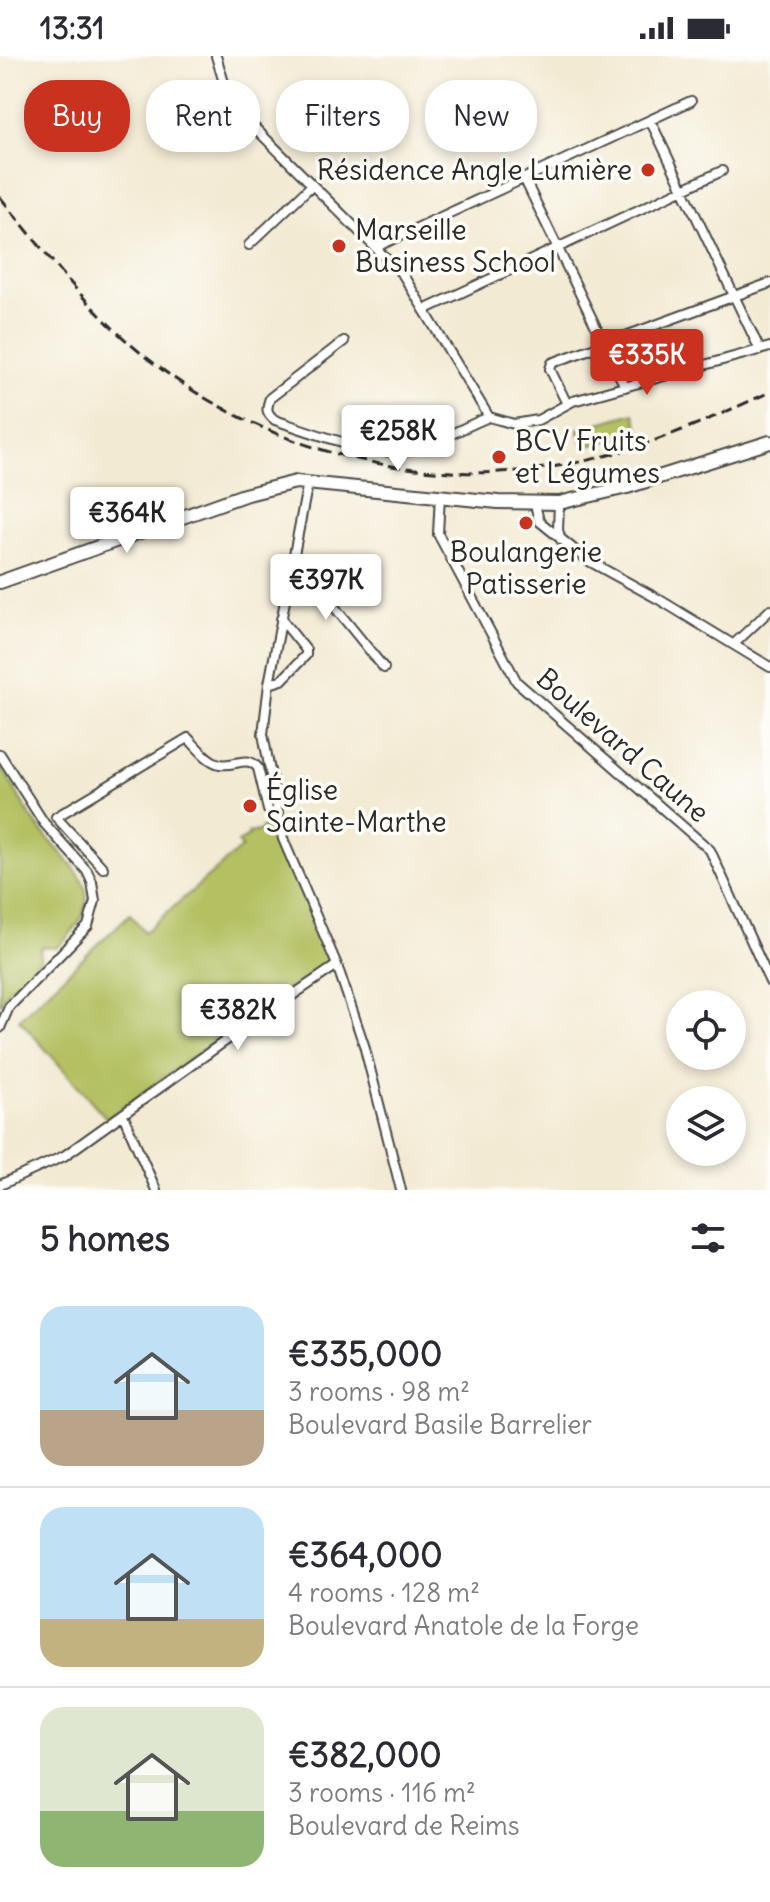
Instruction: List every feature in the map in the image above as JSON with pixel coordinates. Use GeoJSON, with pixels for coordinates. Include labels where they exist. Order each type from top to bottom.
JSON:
{"type":"FeatureCollection","features":[{"type":"Feature","properties":{"kind":"main road"},"geometry":{"type":"LineString","coordinates":[[0,582],[244,495],[284,484],[308,482],[535,504],[559,503],[627,487],[770,442]]}},
{"type":"Feature","properties":{"kind":"street"},"geometry":{"type":"LineString","coordinates":[[216,56],[225,86],[237,108],[403,275],[489,417],[505,423],[523,424],[545,417],[567,404],[770,347]]}},
{"type":"Feature","properties":{"kind":"street"},"geometry":{"type":"LineString","coordinates":[[376,247],[691,101]]}},
{"type":"Feature","properties":{"kind":"street"},"geometry":{"type":"LineString","coordinates":[[650,120],[760,350]]}},
{"type":"Feature","properties":{"kind":"street"},"geometry":{"type":"LineString","coordinates":[[424,310],[722,171]]}},
{"type":"Feature","properties":{"kind":"street"},"geometry":{"type":"LineString","coordinates":[[524,178],[625,387]]}},
{"type":"Feature","properties":{"kind":"street"},"geometry":{"type":"LineString","coordinates":[[249,245],[312,185]]}},
{"type":"Feature","properties":{"kind":"street"},"geometry":{"type":"LineString","coordinates":[[567,404],[551,373],[552,363],[770,283]]}},
{"type":"Feature","properties":{"kind":"street"},"geometry":{"type":"LineString","coordinates":[[344,341],[270,398],[268,415],[335,439],[390,452],[407,451],[489,417]]}},
{"type":"Feature","properties":{"kind":"street"},"geometry":{"type":"LineString","coordinates":[[308,482],[269,684],[263,734],[283,839],[337,965],[364,1045],[401,1190]]}},
{"type":"Feature","properties":{"kind":"street","name":"Boulevard Caune"},"geometry":{"type":"LineString","coordinates":[[440,495],[438,534],[517,682],[710,850],[770,982]]}},
{"type":"Feature","properties":{"kind":"street"},"geometry":{"type":"LineString","coordinates":[[559,503],[558,530],[561,541]]}},
{"type":"Feature","properties":{"kind":"street"},"geometry":{"type":"LineString","coordinates":[[535,504],[539,521],[587,560],[770,667]]}},
{"type":"Feature","properties":{"kind":"street"},"geometry":{"type":"LineString","coordinates":[[293,556],[384,668]]}},
{"type":"Feature","properties":{"kind":"street"},"geometry":{"type":"LineString","coordinates":[[734,644],[770,610]]}},
{"type":"Feature","properties":{"kind":"street"},"geometry":{"type":"LineString","coordinates":[[269,684],[282,680],[306,655],[306,650],[281,619]]}},
{"type":"Feature","properties":{"kind":"street"},"geometry":{"type":"LineString","coordinates":[[103,868],[56,817],[188,738],[219,764],[254,763],[258,768],[268,810],[277,813]]}},
{"type":"Feature","properties":{"kind":"street"},"geometry":{"type":"LineString","coordinates":[[0,754],[44,823],[87,871],[95,901],[88,926],[9,1007],[0,1028]]}},
{"type":"Feature","properties":{"kind":"street"},"geometry":{"type":"LineString","coordinates":[[0,1185],[64,1156],[337,965]]}},
{"type":"Feature","properties":{"kind":"street"},"geometry":{"type":"LineString","coordinates":[[123,1115],[156,1190]]}},
{"type":"Feature","properties":{"kind":"green space"},"geometry":{"type":"Polygon","coordinates":[[[634,413],[640,432],[584,447],[578,429],[634,413]]]}},
{"type":"Feature","properties":{"kind":"green space"},"geometry":{"type":"Polygon","coordinates":[[[0,765],[34,822],[77,872],[87,898],[84,913],[74,929],[57,948],[41,947],[40,960],[8,991],[0,1005],[0,765]]]}},
{"type":"Feature","properties":{"kind":"green space"},"geometry":{"type":"Polygon","coordinates":[[[274,818],[281,847],[329,956],[327,963],[107,1119],[19,1019],[130,914],[145,932],[242,847],[238,842],[249,836],[248,833],[259,831],[265,826],[264,820],[274,818]]]}},
{"type":"Feature","properties":{"kind":"railway"},"geometry":{"type":"LineString","coordinates":[[0,197],[106,322],[147,358],[198,394],[252,423],[309,446],[368,462],[429,471],[490,472],[551,467],[612,454],[652,441],[770,392]]}},
{"type":"Feature","properties":{"kind":"place","name":"Résidence Angle Lumière"},"geometry":{"type":"Point","coordinates":[648,170]}},
{"type":"Feature","properties":{"kind":"place","name":"Marseille Business School"},"geometry":{"type":"Point","coordinates":[339,246]}},
{"type":"Feature","properties":{"kind":"place","name":"BCV Fruits et Légumes"},"geometry":{"type":"Point","coordinates":[499,457]}},
{"type":"Feature","properties":{"kind":"place","name":"Boulangerie Patisserie"},"geometry":{"type":"Point","coordinates":[526,523]}},
{"type":"Feature","properties":{"kind":"place","name":"Église Sainte-Marthe"},"geometry":{"type":"Point","coordinates":[250,806]}}]}
